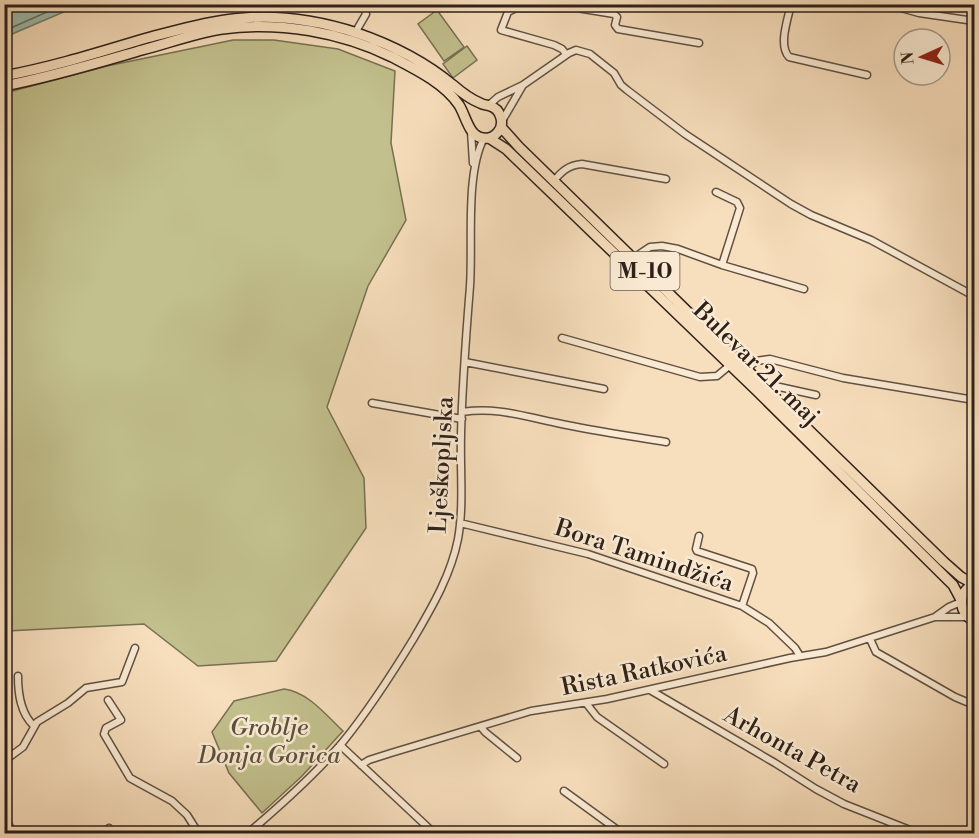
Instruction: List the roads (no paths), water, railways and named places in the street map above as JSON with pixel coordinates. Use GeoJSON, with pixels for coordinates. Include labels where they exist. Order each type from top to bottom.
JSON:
{"type":"FeatureCollection","features":[{"type":"Feature","properties":{"kind":"main road","name":"Bulevar 21. maj"},"geometry":{"type":"LineString","coordinates":[[4,76],[198,25],[229,19],[259,17],[324,24],[374,39],[406,54],[498,111],[501,124],[519,147],[553,182],[944,562],[961,577],[974,584],[965,590],[961,601]]}},
{"type":"Feature","properties":{"kind":"main road"},"geometry":{"type":"LineString","coordinates":[[4,86],[59,74],[204,33],[232,28],[270,27],[338,37],[393,58],[425,76],[447,92],[468,120],[471,131]]}},
{"type":"Feature","properties":{"kind":"main road"},"geometry":{"type":"LineString","coordinates":[[468,120],[472,110],[485,105]]}},
{"type":"Feature","properties":{"kind":"main road"},"geometry":{"type":"LineString","coordinates":[[487,138],[498,132],[501,124]]}},
{"type":"Feature","properties":{"kind":"main road","name":"Bulevar 21. maj"},"geometry":{"type":"LineString","coordinates":[[471,131],[506,149],[729,366],[953,585],[962,608],[971,619]]}},
{"type":"Feature","properties":{"kind":"street"},"geometry":{"type":"LineString","coordinates":[[356,33],[366,14],[363,4]]}},
{"type":"Feature","properties":{"kind":"street"},"geometry":{"type":"LineString","coordinates":[[791,4],[784,44],[789,57],[867,75]]}},
{"type":"Feature","properties":{"kind":"street"},"geometry":{"type":"LineString","coordinates":[[887,4],[919,13],[975,21]]}},
{"type":"Feature","properties":{"kind":"street"},"geometry":{"type":"LineString","coordinates":[[566,54],[554,45],[501,30],[508,12],[512,8],[569,8],[596,11],[616,15],[615,25],[618,29],[699,43]]}},
{"type":"Feature","properties":{"kind":"street"},"geometry":{"type":"LineString","coordinates":[[485,105],[523,85],[566,54],[576,50],[590,54],[612,70],[627,90],[685,134],[791,204],[811,215],[871,240],[975,296]]}},
{"type":"Feature","properties":{"kind":"street"},"geometry":{"type":"LineString","coordinates":[[501,124],[523,85]]}},
{"type":"Feature","properties":{"kind":"street","name":"Lješkopljska"},"geometry":{"type":"LineString","coordinates":[[247,834],[288,798],[340,745],[396,669],[431,608],[452,561],[460,523],[462,415],[471,277],[474,170],[471,131]]}},
{"type":"Feature","properties":{"kind":"street","name":"Lješkopljska"},"geometry":{"type":"LineString","coordinates":[[474,170],[479,148],[487,138]]}},
{"type":"Feature","properties":{"kind":"street"},"geometry":{"type":"LineString","coordinates":[[553,182],[564,170],[582,164],[666,179]]}},
{"type":"Feature","properties":{"kind":"street"},"geometry":{"type":"LineString","coordinates":[[716,192],[737,202],[740,208],[722,266]]}},
{"type":"Feature","properties":{"kind":"street"},"geometry":{"type":"LineString","coordinates":[[632,259],[650,247],[662,246],[804,289]]}},
{"type":"Feature","properties":{"kind":"street"},"geometry":{"type":"LineString","coordinates":[[562,338],[700,377],[717,376],[729,366]]}},
{"type":"Feature","properties":{"kind":"street"},"geometry":{"type":"LineString","coordinates":[[746,370],[756,361],[770,359],[843,378],[975,400]]}},
{"type":"Feature","properties":{"kind":"street"},"geometry":{"type":"LineString","coordinates":[[465,362],[604,389]]}},
{"type":"Feature","properties":{"kind":"street"},"geometry":{"type":"LineString","coordinates":[[764,388],[775,386],[816,395]]}},
{"type":"Feature","properties":{"kind":"street"},"geometry":{"type":"LineString","coordinates":[[372,403],[462,415],[482,409],[510,412],[556,423],[666,442]]}},
{"type":"Feature","properties":{"kind":"street","name":"Bora Tamindžića"},"geometry":{"type":"LineString","coordinates":[[460,523],[588,554],[742,606],[765,620],[795,648],[800,656]]}},
{"type":"Feature","properties":{"kind":"street"},"geometry":{"type":"LineString","coordinates":[[699,536],[697,551],[752,569],[753,573],[742,606]]}},
{"type":"Feature","properties":{"kind":"street","name":"Rista Ratkovića"},"geometry":{"type":"LineString","coordinates":[[362,765],[369,760],[531,711],[651,690],[826,652],[935,617],[961,601]]}},
{"type":"Feature","properties":{"kind":"street","name":"Rista Ratkovića"},"geometry":{"type":"LineString","coordinates":[[935,617],[971,619]]}},
{"type":"Feature","properties":{"kind":"street"},"geometry":{"type":"LineString","coordinates":[[870,639],[876,652],[975,705]]}},
{"type":"Feature","properties":{"kind":"street"},"geometry":{"type":"LineString","coordinates":[[4,761],[23,747],[41,718],[68,703],[86,688],[122,682],[135,648]]}},
{"type":"Feature","properties":{"kind":"street"},"geometry":{"type":"LineString","coordinates":[[18,676],[22,704],[34,726]]}},
{"type":"Feature","properties":{"kind":"street","name":"Arhonta Petra"},"geometry":{"type":"LineString","coordinates":[[651,690],[844,804],[920,834]]}},
{"type":"Feature","properties":{"kind":"street"},"geometry":{"type":"LineString","coordinates":[[108,700],[120,720],[106,728],[104,734],[125,771],[136,782],[172,801],[199,834]]}},
{"type":"Feature","properties":{"kind":"street"},"geometry":{"type":"LineString","coordinates":[[586,703],[597,717],[664,764]]}},
{"type":"Feature","properties":{"kind":"street"},"geometry":{"type":"LineString","coordinates":[[481,727],[517,758]]}},
{"type":"Feature","properties":{"kind":"street"},"geometry":{"type":"LineString","coordinates":[[340,745],[435,834]]}},
{"type":"Feature","properties":{"kind":"street"},"geometry":{"type":"LineString","coordinates":[[564,791],[623,834]]}},
{"type":"Feature","properties":{"kind":"street"},"geometry":{"type":"LineString","coordinates":[[4,817],[14,834]]}},
{"type":"Feature","properties":{"kind":"water"},"geometry":{"type":"Polygon","coordinates":[[[5,4],[80,4],[80,5],[5,37],[5,4]]]}},
{"type":"Feature","properties":{"kind":"park label","name":"Groblje Donja Gorica"},"geometry":{"type":"Point","coordinates":[269,742]}}]}
